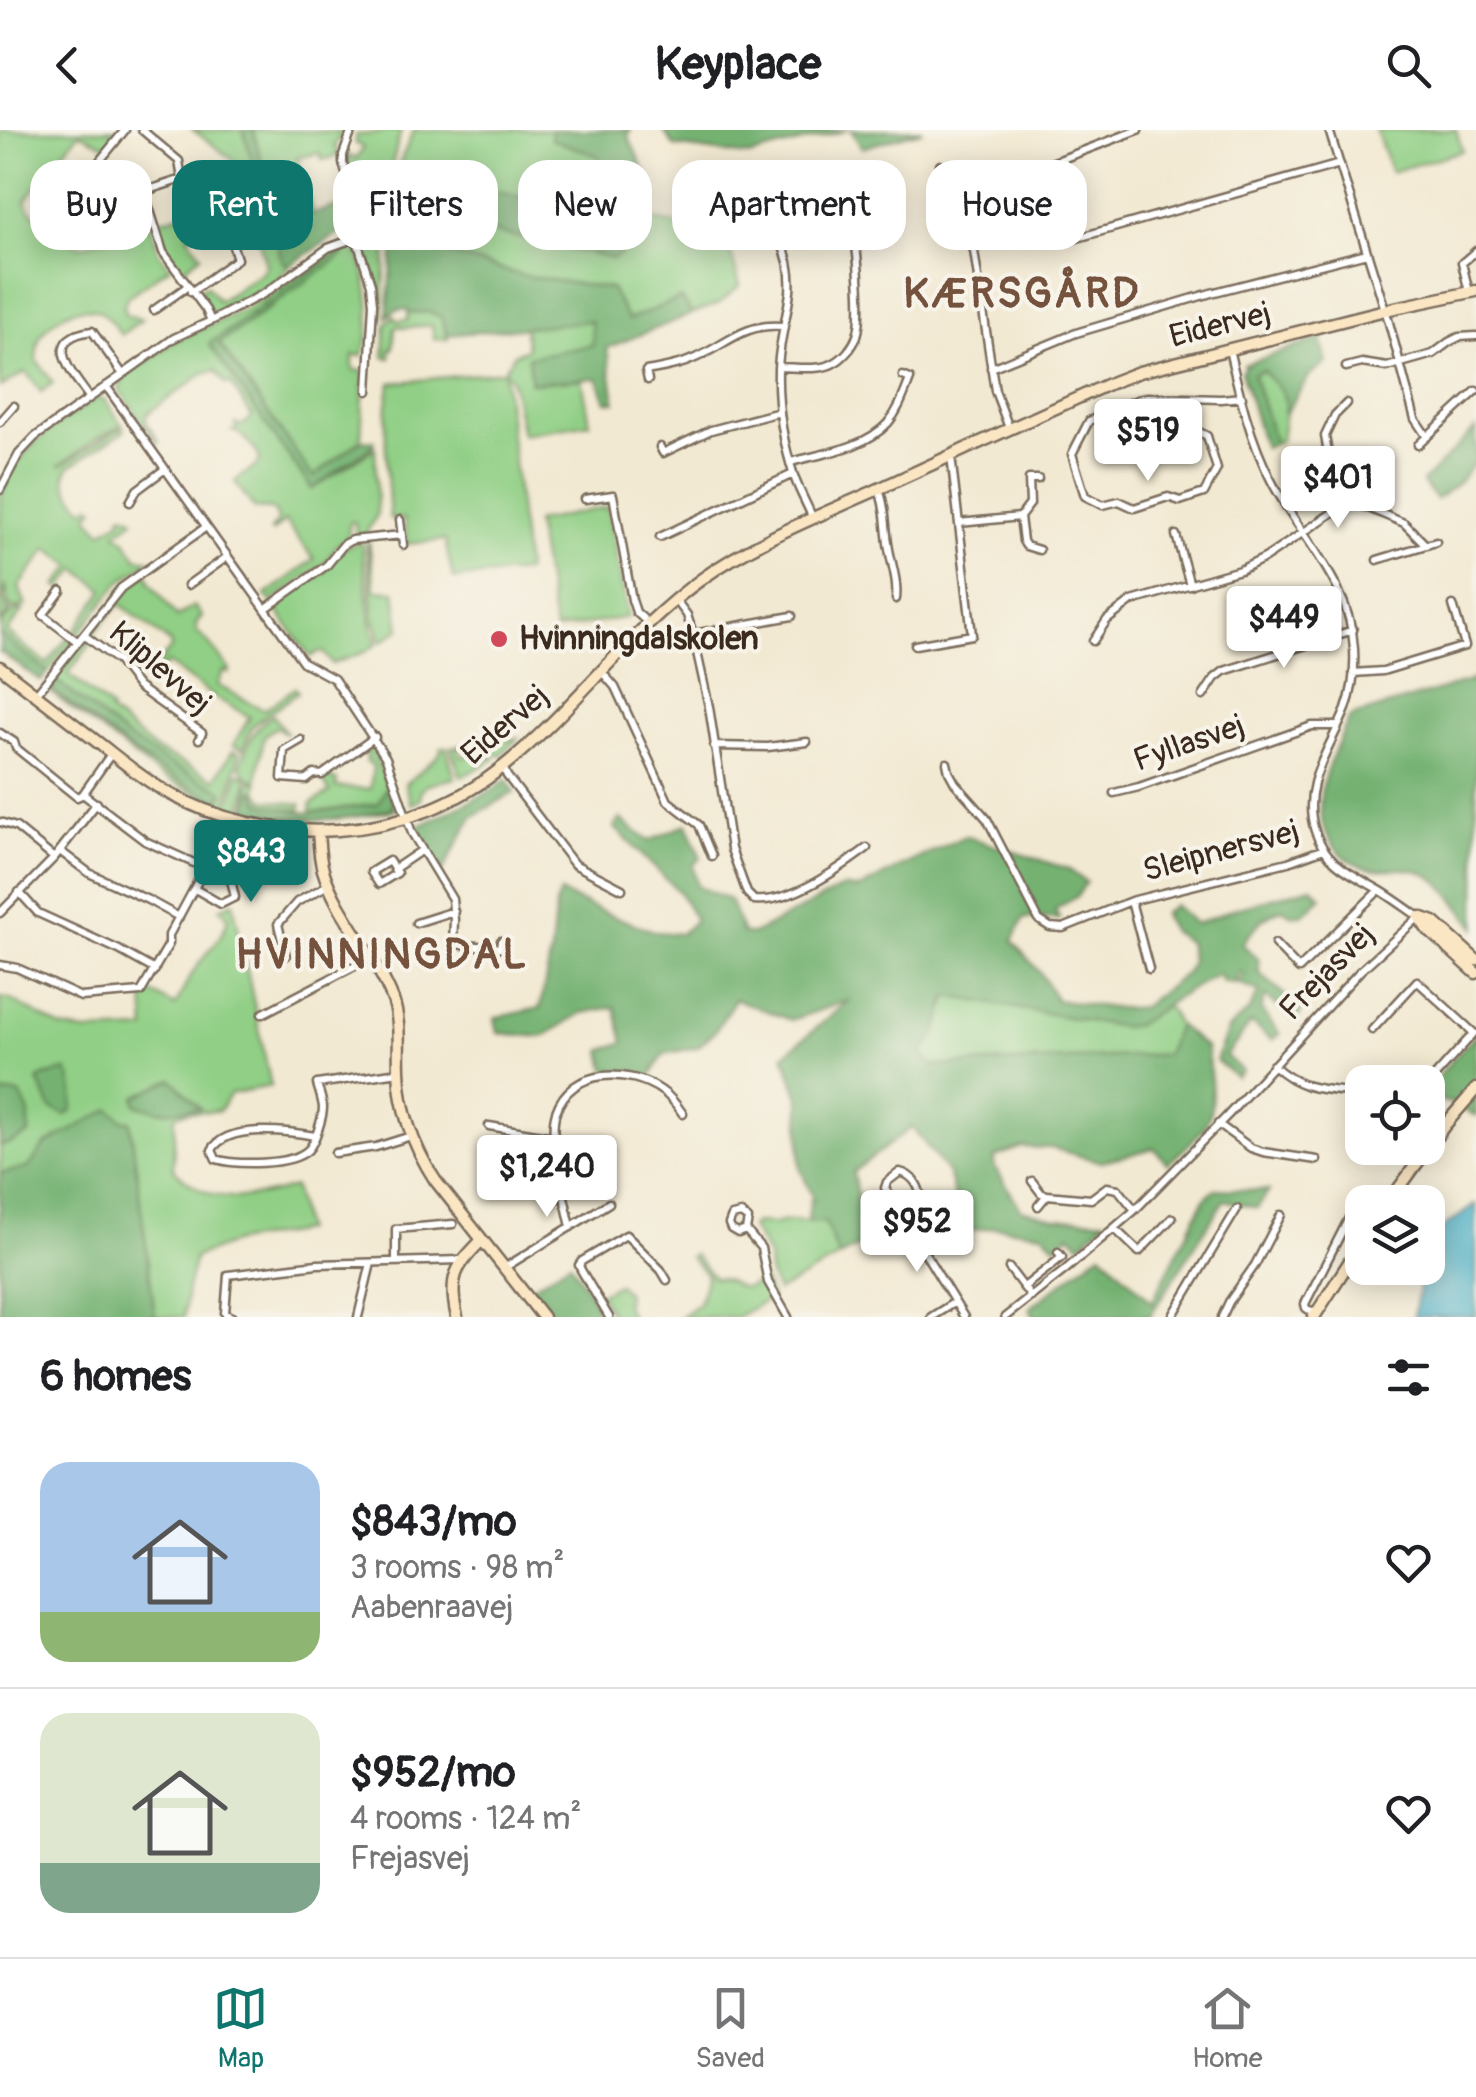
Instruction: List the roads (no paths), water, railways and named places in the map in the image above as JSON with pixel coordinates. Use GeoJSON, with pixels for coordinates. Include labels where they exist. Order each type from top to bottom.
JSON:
{"type":"FeatureCollection","features":[{"type":"Feature","properties":{"kind":"street"},"geometry":{"type":"LineString","coordinates":[[100,160],[125,130]]}},
{"type":"Feature","properties":{"kind":"street"},"geometry":{"type":"LineString","coordinates":[[142,130],[179,160],[182,180],[152,189]]}},
{"type":"Feature","properties":{"kind":"street"},"geometry":{"type":"LineString","coordinates":[[343,160],[352,130]]}},
{"type":"Feature","properties":{"kind":"street"},"geometry":{"type":"LineString","coordinates":[[1059,160],[1138,130]]}},
{"type":"Feature","properties":{"kind":"street"},"geometry":{"type":"LineString","coordinates":[[1329,130],[1415,419],[1427,436]]}},
{"type":"Feature","properties":{"kind":"street"},"geometry":{"type":"LineString","coordinates":[[1087,235],[1340,164]]}},
{"type":"Feature","properties":{"kind":"street"},"geometry":{"type":"LineString","coordinates":[[152,217],[163,252],[210,321]]}},
{"type":"Feature","properties":{"kind":"street"},"geometry":{"type":"LineString","coordinates":[[0,490],[6,474],[27,446],[122,373],[174,338],[265,293],[333,246]]}},
{"type":"Feature","properties":{"kind":"street"},"geometry":{"type":"LineString","coordinates":[[154,310],[237,259],[234,250]]}},
{"type":"Feature","properties":{"kind":"street"},"geometry":{"type":"LineString","coordinates":[[360,250],[373,304],[368,391]]}},
{"type":"Feature","properties":{"kind":"street"},"geometry":{"type":"LineString","coordinates":[[785,250],[790,294],[778,367],[780,412],[790,462],[812,519]]}},
{"type":"Feature","properties":{"kind":"street"},"geometry":{"type":"LineString","coordinates":[[778,367],[832,364],[850,350],[860,313],[855,250]]}},
{"type":"Feature","properties":{"kind":"street"},"geometry":{"type":"LineString","coordinates":[[974,250],[991,368],[999,404],[1010,429]]}},
{"type":"Feature","properties":{"kind":"street"},"geometry":{"type":"LineString","coordinates":[[1472,292],[1462,263],[1476,251]]}},
{"type":"Feature","properties":{"kind":"street"},"geometry":{"type":"LineString","coordinates":[[991,368],[1076,333],[1367,253]]}},
{"type":"Feature","properties":{"kind":"street","name":"Eidervej"},"geometry":{"type":"LineString","coordinates":[[0,667],[152,783],[209,812],[256,826],[318,831],[358,828],[407,817],[456,797],[503,767],[648,623],[709,573],[743,552],[1139,372],[1472,292]]}},
{"type":"Feature","properties":{"kind":"street"},"geometry":{"type":"LineString","coordinates":[[648,380],[646,371],[694,359],[743,331],[766,325],[782,326]]}},
{"type":"Feature","properties":{"kind":"street"},"geometry":{"type":"LineString","coordinates":[[89,398],[62,358],[63,349],[73,336],[92,331],[122,373]]}},
{"type":"Feature","properties":{"kind":"street"},"geometry":{"type":"LineString","coordinates":[[1346,366],[1362,363],[1387,368],[1433,354],[1459,337],[1476,336]]}},
{"type":"Feature","properties":{"kind":"street"},"geometry":{"type":"LineString","coordinates":[[1229,349],[1254,440],[1268,474],[1335,581],[1352,630],[1353,673],[1346,707],[1311,794],[1315,831],[1324,849],[1347,873],[1418,917],[1434,922],[1476,960]]}},
{"type":"Feature","properties":{"kind":"street"},"geometry":{"type":"LineString","coordinates":[[356,366],[369,367]]}},
{"type":"Feature","properties":{"kind":"street"},"geometry":{"type":"LineString","coordinates":[[790,462],[856,444],[875,434],[898,408],[910,379],[903,376]]}},
{"type":"Feature","properties":{"kind":"street"},"geometry":{"type":"LineString","coordinates":[[106,386],[303,662],[334,679],[374,737],[392,773],[412,833],[448,890],[454,911],[453,944],[500,948],[500,942]]}},
{"type":"Feature","properties":{"kind":"street"},"geometry":{"type":"LineString","coordinates":[[1418,444],[1476,391]]}},
{"type":"Feature","properties":{"kind":"street"},"geometry":{"type":"LineString","coordinates":[[1139,399],[1142,429],[1150,434],[1168,434],[1188,426],[1208,436],[1217,469],[1204,493],[1180,501],[1168,497],[1134,508],[1118,501],[1103,505],[1085,496],[1072,454],[1089,422],[1139,399],[1242,397]]}},
{"type":"Feature","properties":{"kind":"street"},"geometry":{"type":"LineString","coordinates":[[1347,403],[1328,426],[1329,458],[1353,499],[1404,523],[1426,545]]}},
{"type":"Feature","properties":{"kind":"street"},"geometry":{"type":"LineString","coordinates":[[0,422],[14,406]]}},
{"type":"Feature","properties":{"kind":"street"},"geometry":{"type":"LineString","coordinates":[[660,447],[662,453],[711,430],[780,412]]}},
{"type":"Feature","properties":{"kind":"street"},"geometry":{"type":"LineString","coordinates":[[916,644],[972,636],[950,456]]}},
{"type":"Feature","properties":{"kind":"street"},"geometry":{"type":"LineString","coordinates":[[130,502],[137,490],[165,469]]}},
{"type":"Feature","properties":{"kind":"street"},"geometry":{"type":"LineString","coordinates":[[660,537],[794,474]]}},
{"type":"Feature","properties":{"kind":"street"},"geometry":{"type":"LineString","coordinates":[[1038,478],[1029,480],[1030,504],[1020,518],[1023,541],[1039,550]]}},
{"type":"Feature","properties":{"kind":"street"},"geometry":{"type":"LineString","coordinates":[[878,489],[884,504],[896,599]]}},
{"type":"Feature","properties":{"kind":"street"},"geometry":{"type":"LineString","coordinates":[[585,499],[614,494],[632,600],[636,612],[648,623]]}},
{"type":"Feature","properties":{"kind":"street"},"geometry":{"type":"LineString","coordinates":[[1093,641],[1106,620],[1132,602],[1240,570],[1265,558],[1353,499]]}},
{"type":"Feature","properties":{"kind":"street"},"geometry":{"type":"LineString","coordinates":[[959,523],[1020,518]]}},
{"type":"Feature","properties":{"kind":"street"},"geometry":{"type":"LineString","coordinates":[[400,520],[403,545]]}},
{"type":"Feature","properties":{"kind":"street","name":"Kliplevvej"},"geometry":{"type":"LineString","coordinates":[[36,694],[121,588],[206,527]]}},
{"type":"Feature","properties":{"kind":"street"},"geometry":{"type":"LineString","coordinates":[[265,609],[327,566],[344,544],[402,535]]}},
{"type":"Feature","properties":{"kind":"street"},"geometry":{"type":"LineString","coordinates":[[1176,535],[1190,585]]}},
{"type":"Feature","properties":{"kind":"street"},"geometry":{"type":"LineString","coordinates":[[1377,560],[1436,542]]}},
{"type":"Feature","properties":{"kind":"street"},"geometry":{"type":"LineString","coordinates":[[188,584],[227,557]]}},
{"type":"Feature","properties":{"kind":"street","name":"Kliplevvej"},"geometry":{"type":"LineString","coordinates":[[61,592],[43,615],[78,642]]}},
{"type":"Feature","properties":{"kind":"street"},"geometry":{"type":"LineString","coordinates":[[675,599],[693,634],[732,849],[747,894],[754,900],[776,900],[846,864],[867,848]]}},
{"type":"Feature","properties":{"kind":"street"},"geometry":{"type":"LineString","coordinates":[[1353,673],[1383,671],[1465,646],[1453,605]]}},
{"type":"Feature","properties":{"kind":"street"},"geometry":{"type":"LineString","coordinates":[[693,634],[792,616]]}},
{"type":"Feature","properties":{"kind":"street"},"geometry":{"type":"LineString","coordinates":[[1203,696],[1224,671],[1352,630]]}},
{"type":"Feature","properties":{"kind":"street","name":"Kliplevvej"},"geometry":{"type":"LineString","coordinates":[[84,635],[118,661],[138,687],[202,732],[199,739]]}},
{"type":"Feature","properties":{"kind":"street"},"geometry":{"type":"LineString","coordinates":[[601,671],[615,686],[668,801],[700,825],[712,856]]}},
{"type":"Feature","properties":{"kind":"street","name":"Fyllasvej"},"geometry":{"type":"LineString","coordinates":[[1114,793],[1312,726],[1338,726]]}},
{"type":"Feature","properties":{"kind":"street"},"geometry":{"type":"LineString","coordinates":[[0,734],[77,797],[112,754]]}},
{"type":"Feature","properties":{"kind":"street"},"geometry":{"type":"LineString","coordinates":[[301,740],[284,750],[282,778],[306,780],[314,774],[322,775],[374,737]]}},
{"type":"Feature","properties":{"kind":"street"},"geometry":{"type":"LineString","coordinates":[[714,746],[768,747],[807,742]]}},
{"type":"Feature","properties":{"kind":"street","name":"Sleipnersvej"},"geometry":{"type":"LineString","coordinates":[[947,763],[955,783],[987,819],[1039,920],[1050,927],[1063,928],[1131,901],[1288,862],[1324,849]]}},
{"type":"Feature","properties":{"kind":"street"},"geometry":{"type":"LineString","coordinates":[[503,767],[574,864],[622,888]]}},
{"type":"Feature","properties":{"kind":"street"},"geometry":{"type":"LineString","coordinates":[[82,794],[146,841],[231,880],[235,897],[221,904],[195,889]]}},
{"type":"Feature","properties":{"kind":"street"},"geometry":{"type":"LineString","coordinates":[[0,912],[40,874],[97,802]]}},
{"type":"Feature","properties":{"kind":"street"},"geometry":{"type":"LineString","coordinates":[[0,822],[16,827],[54,858]]}},
{"type":"Feature","properties":{"kind":"street"},"geometry":{"type":"LineString","coordinates":[[318,831],[320,856],[329,885],[393,1000],[404,1113],[421,1158],[543,1317]]}},
{"type":"Feature","properties":{"kind":"street"},"geometry":{"type":"LineString","coordinates":[[394,868],[422,850]]}},
{"type":"Feature","properties":{"kind":"street"},"geometry":{"type":"LineString","coordinates":[[60,851],[89,873],[179,918]]}},
{"type":"Feature","properties":{"kind":"street"},"geometry":{"type":"LineString","coordinates":[[0,965],[17,968],[81,996],[140,992],[169,944],[169,935],[206,868]]}},
{"type":"Feature","properties":{"kind":"street"},"geometry":{"type":"LineString","coordinates":[[286,956],[278,924],[297,902],[329,885]]}},
{"type":"Feature","properties":{"kind":"street"},"geometry":{"type":"LineString","coordinates":[[1274,944],[1299,968],[1379,890]]}},
{"type":"Feature","properties":{"kind":"street"},"geometry":{"type":"LineString","coordinates":[[20,892],[38,913],[154,970]]}},
{"type":"Feature","properties":{"kind":"street"},"geometry":{"type":"LineString","coordinates":[[0,894],[8,902]]}},
{"type":"Feature","properties":{"kind":"street","name":"Sleipnersvej"},"geometry":{"type":"LineString","coordinates":[[1131,901],[1149,969]]}},
{"type":"Feature","properties":{"kind":"street"},"geometry":{"type":"LineString","coordinates":[[416,923],[454,911]]}},
{"type":"Feature","properties":{"kind":"street"},"geometry":{"type":"LineString","coordinates":[[1418,917],[1476,973]]}},
{"type":"Feature","properties":{"kind":"street","name":"Frejasvej"},"geometry":{"type":"LineString","coordinates":[[1004,1317],[1135,1210],[1360,971],[1418,917]]}},
{"type":"Feature","properties":{"kind":"street"},"geometry":{"type":"LineString","coordinates":[[262,1014],[370,958]]}},
{"type":"Feature","properties":{"kind":"street"},"geometry":{"type":"LineString","coordinates":[[1372,1030],[1417,981],[1475,1032],[1445,1065]]}},
{"type":"Feature","properties":{"kind":"street","name":"Frejasvej"},"geometry":{"type":"LineString","coordinates":[[1274,1065],[1296,1083],[1345,1091]]}},
{"type":"Feature","properties":{"kind":"street"},"geometry":{"type":"LineString","coordinates":[[315,1136],[250,1132],[224,1138],[212,1150],[216,1158],[226,1162],[260,1162],[304,1154],[311,1148],[324,1110],[318,1084],[398,1072]]}},
{"type":"Feature","properties":{"kind":"street"},"geometry":{"type":"LineString","coordinates":[[570,1227],[554,1137],[556,1112],[563,1098],[586,1080],[630,1076],[672,1099],[683,1114]]}},
{"type":"Feature","properties":{"kind":"street"},"geometry":{"type":"LineString","coordinates":[[1401,1185],[1476,1089]]}},
{"type":"Feature","properties":{"kind":"street"},"geometry":{"type":"LineString","coordinates":[[1218,1124],[1251,1148],[1317,1160]]}},
{"type":"Feature","properties":{"kind":"street"},"geometry":{"type":"LineString","coordinates":[[489,1126],[554,1137]]}},
{"type":"Feature","properties":{"kind":"street"},"geometry":{"type":"LineString","coordinates":[[335,1154],[412,1136]]}},
{"type":"Feature","properties":{"kind":"street"},"geometry":{"type":"LineString","coordinates":[[901,1214],[920,1202],[920,1196],[916,1183],[900,1172],[885,1188],[964,1317]]}},
{"type":"Feature","properties":{"kind":"street"},"geometry":{"type":"LineString","coordinates":[[1032,1180],[1047,1195],[1091,1199],[1107,1188],[1118,1189],[1135,1210]]}},
{"type":"Feature","properties":{"kind":"street"},"geometry":{"type":"LineString","coordinates":[[1038,1206],[1047,1195]]}},
{"type":"Feature","properties":{"kind":"street"},"geometry":{"type":"LineString","coordinates":[[504,1268],[610,1203]]}},
{"type":"Feature","properties":{"kind":"street"},"geometry":{"type":"LineString","coordinates":[[1172,1317],[1237,1209]]}},
{"type":"Feature","properties":{"kind":"street"},"geometry":{"type":"LineString","coordinates":[[1222,1317],[1280,1215]]}},
{"type":"Feature","properties":{"kind":"street"},"geometry":{"type":"LineString","coordinates":[[1114,1228],[1140,1252],[1172,1218]]}},
{"type":"Feature","properties":{"kind":"street"},"geometry":{"type":"LineString","coordinates":[[396,1262],[396,1229],[453,1224]]}},
{"type":"Feature","properties":{"kind":"street"},"geometry":{"type":"LineString","coordinates":[[1345,1226],[1305,1304],[1315,1316],[1345,1269]]}},
{"type":"Feature","properties":{"kind":"street"},"geometry":{"type":"LineString","coordinates":[[746,1230],[761,1248],[768,1282],[788,1317]]}},
{"type":"Feature","properties":{"kind":"street"},"geometry":{"type":"LineString","coordinates":[[609,1317],[580,1270],[582,1261],[626,1235],[667,1280]]}},
{"type":"Feature","properties":{"kind":"street"},"geometry":{"type":"LineString","coordinates":[[457,1317],[453,1280],[461,1260],[482,1240]]}},
{"type":"Feature","properties":{"kind":"street"},"geometry":{"type":"LineString","coordinates":[[1024,1287],[1062,1257],[1058,1252]]}},
{"type":"Feature","properties":{"kind":"street"},"geometry":{"type":"LineString","coordinates":[[232,1317],[225,1314],[228,1275],[317,1264],[461,1260]]}},
{"type":"Feature","properties":{"kind":"street"},"geometry":{"type":"LineString","coordinates":[[358,1317],[371,1263]]}},
{"type":"Feature","properties":{"kind":"street"},"geometry":{"type":"LineString","coordinates":[[1009,1268],[1031,1297]]}},
{"type":"Feature","properties":{"kind":"street"},"geometry":{"type":"LineString","coordinates":[[931,1317],[954,1302]]}},
{"type":"Feature","properties":{"kind":"water"},"geometry":{"type":"Polygon","coordinates":[[[1476,1204],[1476,1317],[1414,1317],[1419,1285],[1445,1285],[1445,1227],[1476,1204]]]}},
{"type":"Feature","properties":{"kind":"place","name":"Hvinningdalskolen"},"geometry":{"type":"Point","coordinates":[499,639]}},
{"type":"Feature","properties":{"kind":"district","name":"KÆRSGÅRD"},"geometry":{"type":"Point","coordinates":[1022,294]}},
{"type":"Feature","properties":{"kind":"district","name":"HVINNINGDAL"},"geometry":{"type":"Point","coordinates":[382,955]}}]}
